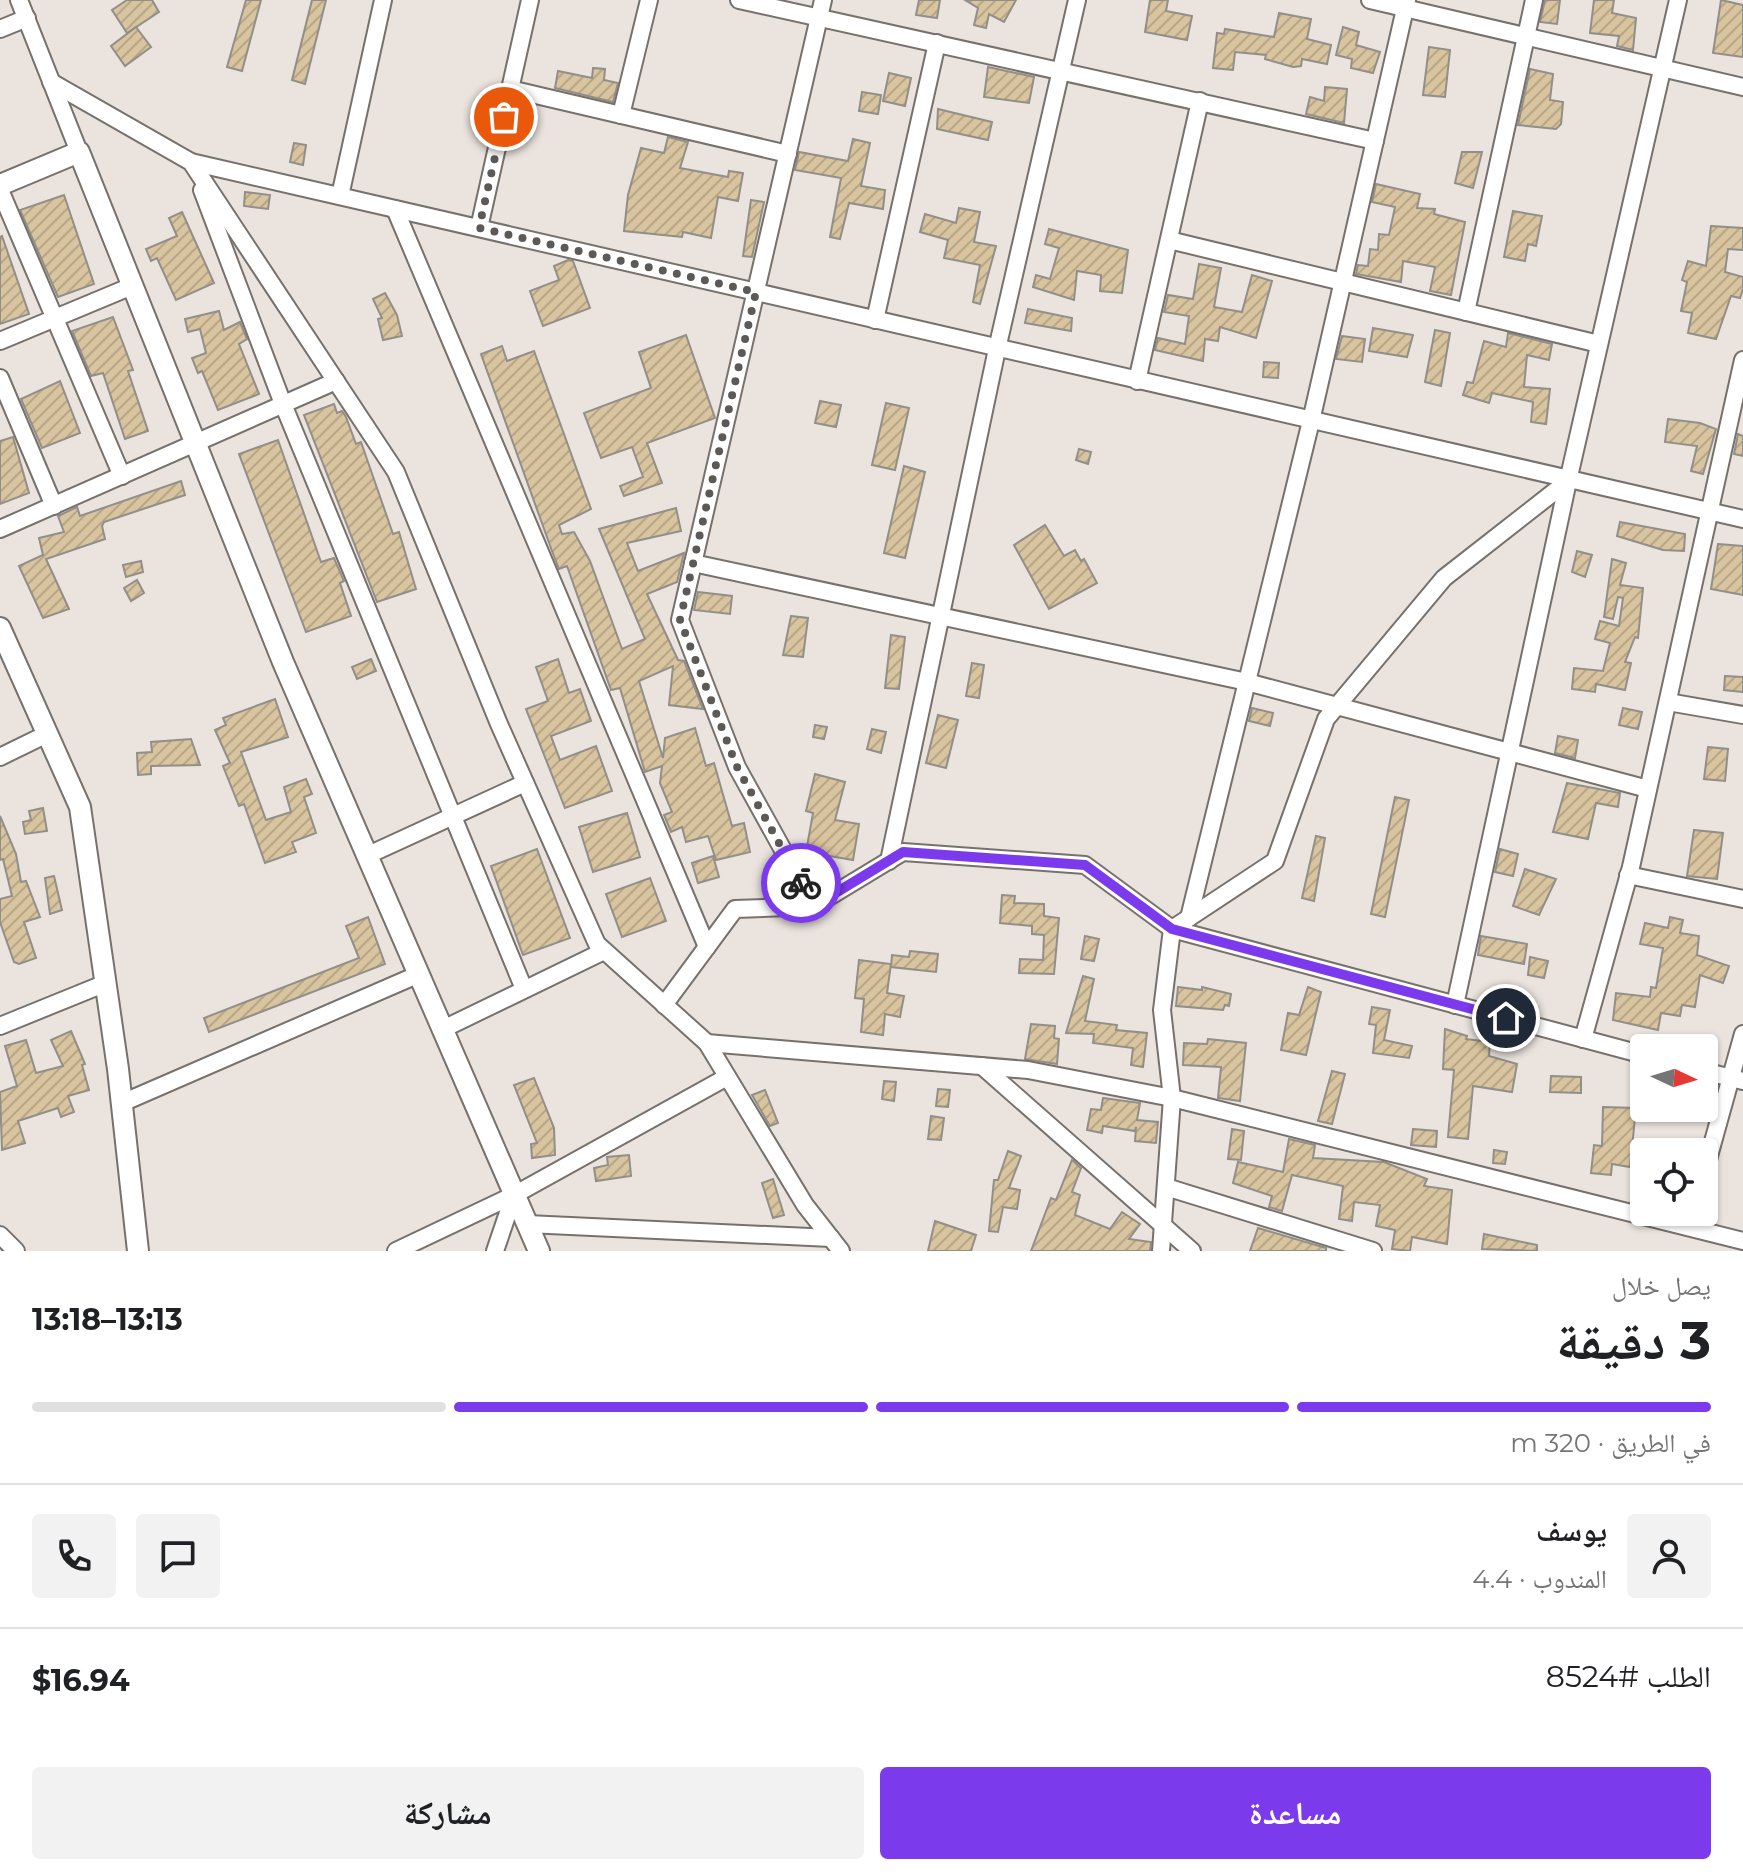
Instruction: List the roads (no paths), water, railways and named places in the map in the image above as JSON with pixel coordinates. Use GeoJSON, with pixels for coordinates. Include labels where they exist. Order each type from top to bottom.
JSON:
{"type":"FeatureCollection","features":[{"type":"Feature","properties":{"kind":"street"},"geometry":{"type":"LineString","coordinates":[[19,0],[195,443],[366,856],[539,1251]]}},
{"type":"Feature","properties":{"kind":"street"},"geometry":{"type":"LineString","coordinates":[[340,196],[383,0]]}},
{"type":"Feature","properties":{"kind":"street"},"geometry":{"type":"LineString","coordinates":[[479,228],[530,0]]}},
{"type":"Feature","properties":{"kind":"street"},"geometry":{"type":"LineString","coordinates":[[621,115],[649,0]]}},
{"type":"Feature","properties":{"kind":"street"},"geometry":{"type":"LineString","coordinates":[[739,0],[1375,141]]}},
{"type":"Feature","properties":{"kind":"street"},"geometry":{"type":"LineString","coordinates":[[814,906],[737,767],[680,620],[823,0]]}},
{"type":"Feature","properties":{"kind":"street"},"geometry":{"type":"LineString","coordinates":[[889,861],[997,349],[1077,0]]}},
{"type":"Feature","properties":{"kind":"street"},"geometry":{"type":"LineString","coordinates":[[1370,0],[1406,4],[1743,87]]}},
{"type":"Feature","properties":{"kind":"street"},"geometry":{"type":"LineString","coordinates":[[1466,312],[1534,0]]}},
{"type":"Feature","properties":{"kind":"street"},"geometry":{"type":"LineString","coordinates":[[1455,1005],[1568,481],[1678,0]]}},
{"type":"Feature","properties":{"kind":"street"},"geometry":{"type":"LineString","coordinates":[[1189,918],[1311,421],[1406,4]]}},
{"type":"Feature","properties":{"kind":"street"},"geometry":{"type":"LineString","coordinates":[[0,29],[27,18]]}},
{"type":"Feature","properties":{"kind":"street"},"geometry":{"type":"LineString","coordinates":[[875,320],[937,43]]}},
{"type":"Feature","properties":{"kind":"street"},"geometry":{"type":"LineString","coordinates":[[51,82],[191,162],[1743,519]]}},
{"type":"Feature","properties":{"kind":"street"},"geometry":{"type":"LineString","coordinates":[[510,89],[788,154]]}},
{"type":"Feature","properties":{"kind":"street"},"geometry":{"type":"LineString","coordinates":[[1137,381],[1200,101]]}},
{"type":"Feature","properties":{"kind":"street"},"geometry":{"type":"LineString","coordinates":[[79,152],[0,187],[122,476]]}},
{"type":"Feature","properties":{"kind":"street"},"geometry":{"type":"LineString","coordinates":[[191,162],[396,472],[525,783],[597,944],[707,1043],[805,1205],[836,1244]]}},
{"type":"Feature","properties":{"kind":"street"},"geometry":{"type":"LineString","coordinates":[[191,162],[283,404],[524,989]]}},
{"type":"Feature","properties":{"kind":"street"},"geometry":{"type":"LineString","coordinates":[[395,209],[707,947]]}},
{"type":"Feature","properties":{"kind":"street"},"geometry":{"type":"LineString","coordinates":[[1169,240],[1599,344]]}},
{"type":"Feature","properties":{"kind":"street"},"geometry":{"type":"LineString","coordinates":[[0,341],[132,286]]}},
{"type":"Feature","properties":{"kind":"street"},"geometry":{"type":"LineString","coordinates":[[1583,1039],[1628,875],[1743,360]]}},
{"type":"Feature","properties":{"kind":"street"},"geometry":{"type":"LineString","coordinates":[[0,378],[54,506]]}},
{"type":"Feature","properties":{"kind":"street"},"geometry":{"type":"LineString","coordinates":[[0,529],[336,381]]}},
{"type":"Feature","properties":{"kind":"street"},"geometry":{"type":"LineString","coordinates":[[1172,929],[1275,861],[1326,719],[1444,578],[1568,481]]}},
{"type":"Feature","properties":{"kind":"street"},"geometry":{"type":"LineString","coordinates":[[693,563],[1247,682],[1648,789]]}},
{"type":"Feature","properties":{"kind":"street"},"geometry":{"type":"LineString","coordinates":[[0,628],[80,807],[122,1103],[138,1251]]}},
{"type":"Feature","properties":{"kind":"street"},"geometry":{"type":"LineString","coordinates":[[1668,702],[1743,715]]}},
{"type":"Feature","properties":{"kind":"street"},"geometry":{"type":"LineString","coordinates":[[0,757],[47,734]]}},
{"type":"Feature","properties":{"kind":"street"},"geometry":{"type":"LineString","coordinates":[[366,856],[525,783]]}},
{"type":"Feature","properties":{"kind":"street"},"geometry":{"type":"LineString","coordinates":[[664,1005],[735,909],[814,906],[903,852],[1085,865],[1172,929],[1630,1051]]}},
{"type":"Feature","properties":{"kind":"street"},"geometry":{"type":"LineString","coordinates":[[1628,875],[1743,899]]}},
{"type":"Feature","properties":{"kind":"street"},"geometry":{"type":"LineString","coordinates":[[1161,1251],[1172,1098],[1162,1010],[1172,929]]}},
{"type":"Feature","properties":{"kind":"street"},"geometry":{"type":"LineString","coordinates":[[441,1030],[604,951]]}},
{"type":"Feature","properties":{"kind":"street"},"geometry":{"type":"LineString","coordinates":[[122,1103],[417,975]]}},
{"type":"Feature","properties":{"kind":"street"},"geometry":{"type":"LineString","coordinates":[[0,1026],[106,983]]}},
{"type":"Feature","properties":{"kind":"street"},"geometry":{"type":"LineString","coordinates":[[1717,1138],[1737,1080],[1743,1034]]}},
{"type":"Feature","properties":{"kind":"street"},"geometry":{"type":"LineString","coordinates":[[707,1043],[1028,1070],[1172,1098],[1630,1205]]}},
{"type":"Feature","properties":{"kind":"street"},"geometry":{"type":"LineString","coordinates":[[982,1066],[1192,1251]]}},
{"type":"Feature","properties":{"kind":"street"},"geometry":{"type":"LineString","coordinates":[[396,1251],[514,1195],[727,1077]]}},
{"type":"Feature","properties":{"kind":"street"},"geometry":{"type":"LineString","coordinates":[[1166,1187],[1373,1251]]}},
{"type":"Feature","properties":{"kind":"street"},"geometry":{"type":"LineString","coordinates":[[495,1251],[514,1195]]}},
{"type":"Feature","properties":{"kind":"street"},"geometry":{"type":"LineString","coordinates":[[527,1224],[836,1244]]}},
{"type":"Feature","properties":{"kind":"street"},"geometry":{"type":"LineString","coordinates":[[1708,1226],[1743,1241]]}},
{"type":"Feature","properties":{"kind":"street"},"geometry":{"type":"LineString","coordinates":[[0,1235],[16,1251]]}}]}
